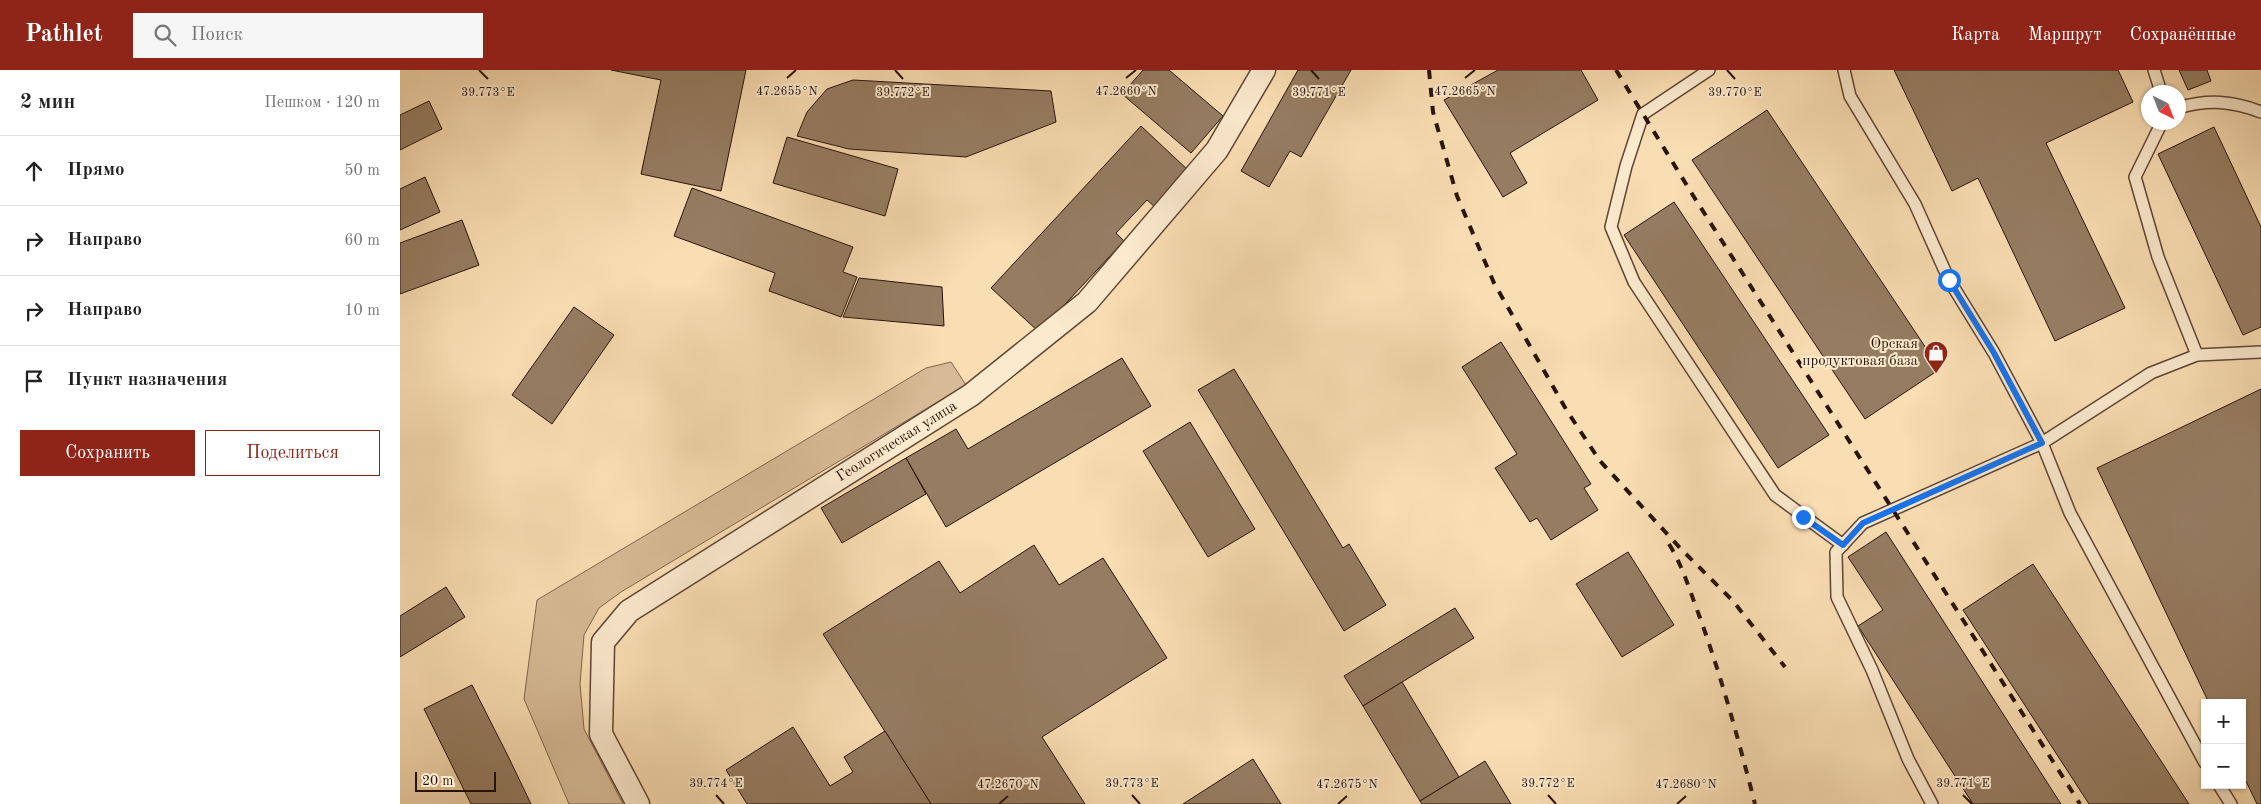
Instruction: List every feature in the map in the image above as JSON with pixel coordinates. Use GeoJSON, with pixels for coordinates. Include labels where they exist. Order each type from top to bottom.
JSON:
{"type":"FeatureCollection","features":[{"type":"Feature","properties":{"kind":"street","name":"Геологическая улица"},"geometry":{"type":"LineString","coordinates":[[638,804],[601,734],[603,642],[629,611],[971,395],[1087,302],[1217,150],[1264,70]]}},
{"type":"Feature","properties":{"kind":"lane"},"geometry":{"type":"LineString","coordinates":[[1709,70],[1643,114],[1626,166],[1611,227],[1634,282],[1774,494],[1843,545]]}},
{"type":"Feature","properties":{"kind":"lane"},"geometry":{"type":"LineString","coordinates":[[1844,70],[1850,96],[1915,204],[1949,280],[1994,353],[2042,443],[2070,513],[2201,756]]}},
{"type":"Feature","properties":{"kind":"lane"},"geometry":{"type":"LineString","coordinates":[[2154,70],[2159,85]]}},
{"type":"Feature","properties":{"kind":"lane"},"geometry":{"type":"LineString","coordinates":[[2186,105],[2200,101],[2238,104],[2261,112]]}},
{"type":"Feature","properties":{"kind":"lane"},"geometry":{"type":"LineString","coordinates":[[2158,130],[2135,176],[2158,257],[2197,355]]}},
{"type":"Feature","properties":{"kind":"lane"},"geometry":{"type":"LineString","coordinates":[[1932,804],[1908,759],[1872,670],[1837,597],[1836,552],[1863,523],[2042,443],[2151,373],[2197,355],[2261,352]]}},
{"type":"Feature","properties":{"kind":"lane"},"geometry":{"type":"LineString","coordinates":[[2222,789],[2231,804]]}},
{"type":"Feature","properties":{"kind":"shaded area"},"geometry":{"type":"Polygon","coordinates":[[[951,362],[966,385],[621,592],[599,608],[584,635],[580,684],[584,729],[623,804],[569,804],[524,699],[537,600],[926,368],[951,362]]]}},
{"type":"Feature","properties":{"kind":"building"},"geometry":{"type":"Polygon","coordinates":[[[611,70],[746,70],[721,191],[641,174],[661,80],[611,70]]]}},
{"type":"Feature","properties":{"kind":"building"},"geometry":{"type":"Polygon","coordinates":[[[1143,70],[1169,70],[1223,116],[1191,153],[1122,94],[1143,70]]]}},
{"type":"Feature","properties":{"kind":"building"},"geometry":{"type":"Polygon","coordinates":[[[1298,70],[1351,70],[1301,157],[1290,151],[1269,187],[1241,171],[1298,70]]]}},
{"type":"Feature","properties":{"kind":"building"},"geometry":{"type":"Polygon","coordinates":[[[1498,70],[1581,70],[1598,100],[1510,153],[1527,183],[1503,197],[1444,100],[1498,70]]]}},
{"type":"Feature","properties":{"kind":"building"},"geometry":{"type":"Polygon","coordinates":[[[1894,70],[2118,70],[2133,102],[2046,143],[2125,308],[2055,341],[1978,178],[1952,191],[1894,70]]]}},
{"type":"Feature","properties":{"kind":"building"},"geometry":{"type":"Polygon","coordinates":[[[2179,70],[2207,70],[2211,81],[2188,90],[2179,70]]]}},
{"type":"Feature","properties":{"kind":"building"},"geometry":{"type":"Polygon","coordinates":[[[853,80],[1051,91],[1056,122],[966,157],[849,149],[797,136],[807,112],[827,89],[853,80]]]}},
{"type":"Feature","properties":{"kind":"building"},"geometry":{"type":"Polygon","coordinates":[[[429,101],[442,129],[400,150],[400,115],[429,101]]]}},
{"type":"Feature","properties":{"kind":"building"},"geometry":{"type":"Polygon","coordinates":[[[1767,110],[1940,369],[1865,419],[1692,160],[1767,110]]]}},
{"type":"Feature","properties":{"kind":"building"},"geometry":{"type":"Polygon","coordinates":[[[1141,126],[1189,171],[1155,207],[1147,200],[1116,233],[1124,241],[1039,332],[991,288],[1141,126]]]}},
{"type":"Feature","properties":{"kind":"building"},"geometry":{"type":"Polygon","coordinates":[[[2214,127],[2261,227],[2261,327],[2243,335],[2158,154],[2214,127]]]}},
{"type":"Feature","properties":{"kind":"building"},"geometry":{"type":"Polygon","coordinates":[[[787,137],[898,169],[885,216],[773,183],[787,137]]]}},
{"type":"Feature","properties":{"kind":"building"},"geometry":{"type":"Polygon","coordinates":[[[425,177],[440,212],[400,230],[400,189],[425,177]]]}},
{"type":"Feature","properties":{"kind":"building"},"geometry":{"type":"Polygon","coordinates":[[[692,188],[853,247],[843,272],[857,277],[841,317],[769,291],[775,273],[674,236],[692,188]]]}},
{"type":"Feature","properties":{"kind":"building"},"geometry":{"type":"Polygon","coordinates":[[[1674,202],[1829,435],[1778,468],[1624,235],[1674,202]]]}},
{"type":"Feature","properties":{"kind":"building"},"geometry":{"type":"Polygon","coordinates":[[[462,220],[479,265],[400,294],[400,243],[462,220]]]}},
{"type":"Feature","properties":{"kind":"building"},"geometry":{"type":"Polygon","coordinates":[[[859,278],[942,287],[944,326],[843,317],[859,278]]]}},
{"type":"Feature","properties":{"kind":"building"},"geometry":{"type":"Polygon","coordinates":[[[574,307],[614,335],[552,424],[512,395],[574,307]]]}},
{"type":"Feature","properties":{"kind":"building"},"geometry":{"type":"Polygon","coordinates":[[[1501,342],[1591,484],[1584,488],[1598,510],[1551,540],[1537,518],[1530,522],[1495,468],[1517,454],[1462,367],[1501,342]]]}},
{"type":"Feature","properties":{"kind":"building"},"geometry":{"type":"Polygon","coordinates":[[[1122,358],[1151,406],[946,527],[906,458],[956,429],[968,449],[1122,358]]]}},
{"type":"Feature","properties":{"kind":"building"},"geometry":{"type":"Polygon","coordinates":[[[1234,369],[1343,548],[1349,544],[1386,605],[1344,631],[1198,390],[1234,369]]]}},
{"type":"Feature","properties":{"kind":"building"},"geometry":{"type":"Polygon","coordinates":[[[2261,389],[2261,804],[2257,804],[2246,781],[2246,699],[2207,699],[2097,468],[2261,389]]]}},
{"type":"Feature","properties":{"kind":"building"},"geometry":{"type":"Polygon","coordinates":[[[1190,422],[1255,529],[1208,557],[1143,451],[1190,422]]]}},
{"type":"Feature","properties":{"kind":"building"},"geometry":{"type":"Polygon","coordinates":[[[906,458],[926,494],[842,543],[821,508],[906,458]]]}},
{"type":"Feature","properties":{"kind":"building"},"geometry":{"type":"Polygon","coordinates":[[[1886,532],[2061,804],[1973,804],[1858,626],[1883,610],[1848,557],[1886,532]]]}},
{"type":"Feature","properties":{"kind":"building"},"geometry":{"type":"Polygon","coordinates":[[[1034,545],[1059,585],[1103,558],[1167,658],[1042,737],[1085,804],[931,804],[823,634],[939,561],[960,593],[1034,545]]]}},
{"type":"Feature","properties":{"kind":"building"},"geometry":{"type":"Polygon","coordinates":[[[1628,552],[1674,625],[1622,657],[1576,584],[1628,552]]]}},
{"type":"Feature","properties":{"kind":"building"},"geometry":{"type":"Polygon","coordinates":[[[2033,564],[2189,804],[2089,804],[1963,610],[2033,564]]]}},
{"type":"Feature","properties":{"kind":"building"},"geometry":{"type":"Polygon","coordinates":[[[446,587],[465,617],[400,657],[400,616],[446,587]]]}},
{"type":"Feature","properties":{"kind":"building"},"geometry":{"type":"Polygon","coordinates":[[[1455,608],[1474,638],[1363,706],[1344,676],[1455,608]]]}},
{"type":"Feature","properties":{"kind":"building"},"geometry":{"type":"Polygon","coordinates":[[[1402,682],[1459,777],[1420,801],[1363,706],[1402,682]]]}},
{"type":"Feature","properties":{"kind":"building"},"geometry":{"type":"Polygon","coordinates":[[[472,685],[531,804],[471,804],[424,709],[472,685]]]}},
{"type":"Feature","properties":{"kind":"building"},"geometry":{"type":"Polygon","coordinates":[[[793,727],[830,786],[853,772],[844,757],[885,731],[931,804],[747,804],[726,770],[793,727]]]}},
{"type":"Feature","properties":{"kind":"building"},"geometry":{"type":"Polygon","coordinates":[[[1253,759],[1281,804],[1183,804],[1253,759]]]}},
{"type":"Feature","properties":{"kind":"building"},"geometry":{"type":"Polygon","coordinates":[[[1485,761],[1511,804],[1422,804],[1420,801],[1485,761]]]}},
{"type":"Feature","properties":{"kind":"railway"},"geometry":{"type":"LineString","coordinates":[[1429,70],[1433,112],[1457,196],[1494,283],[1567,411],[1600,461],[1682,550],[1733,601],[1785,667]]}},
{"type":"Feature","properties":{"kind":"railway"},"geometry":{"type":"LineString","coordinates":[[1616,70],[1694,197],[2080,804]]}},
{"type":"Feature","properties":{"kind":"railway"},"geometry":{"type":"LineString","coordinates":[[1669,544],[1684,574],[1705,631],[1721,680],[1755,804]]}},
{"type":"Feature","properties":{"kind":"place","name":"Орская продуктовая база"},"geometry":{"type":"Point","coordinates":[1936,374]}},
{"type":"Feature","properties":{"kind":"route"},"geometry":{"type":"LineString","coordinates":[[1803,517],[1843,545],[1863,523],[2042,443],[1994,353],[1949,280]]}}]}
